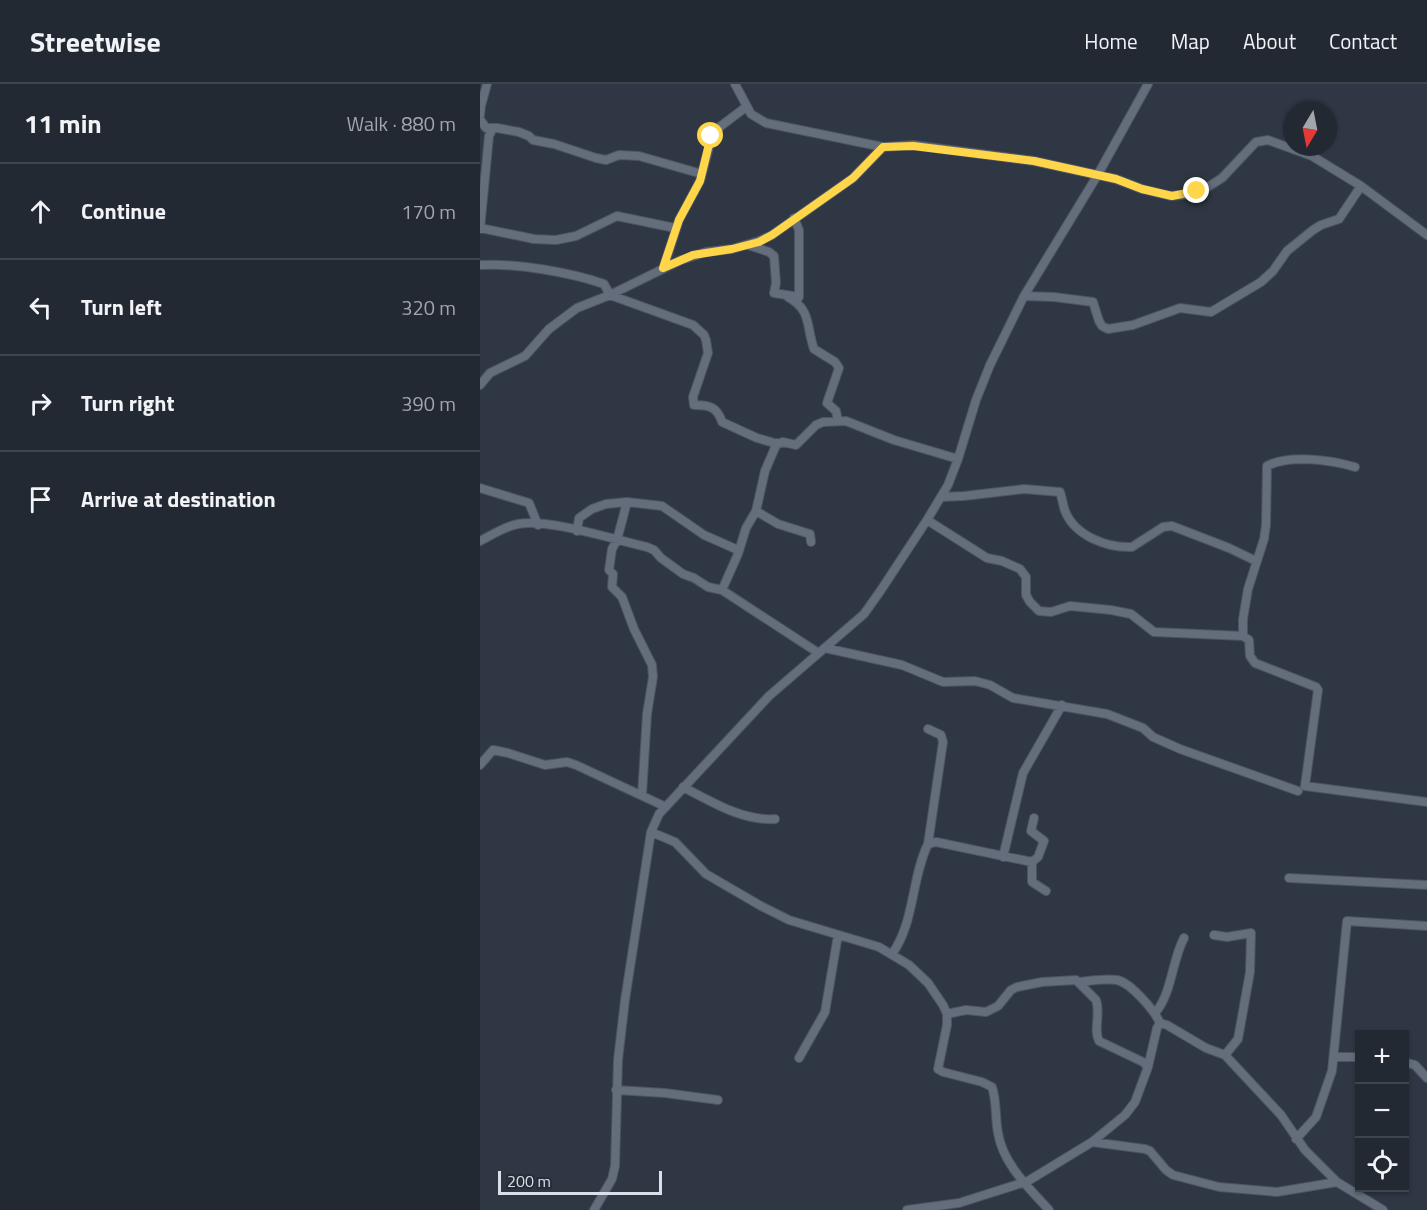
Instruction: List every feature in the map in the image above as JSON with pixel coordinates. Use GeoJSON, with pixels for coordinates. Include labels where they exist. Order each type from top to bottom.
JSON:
{"type":"FeatureCollection","features":[{"type":"Feature","properties":{"kind":"street"},"geometry":{"type":"LineString","coordinates":[[488,84],[481,106],[480,117],[483,126],[519,132],[533,140],[554,144],[596,158],[606,160],[619,155],[639,156],[702,174]]}},
{"type":"Feature","properties":{"kind":"street"},"geometry":{"type":"LineString","coordinates":[[735,84],[751,114],[766,123],[883,147],[913,146],[1034,161],[1116,179],[1172,196],[1197,191],[1216,182],[1256,142],[1268,140],[1312,156],[1361,186],[1427,235]]}},
{"type":"Feature","properties":{"kind":"street"},"geometry":{"type":"LineString","coordinates":[[594,1210],[612,1179],[615,1166],[616,1090],[625,1000],[651,832],[659,814],[770,696],[864,614],[927,520],[942,496],[958,459],[990,364],[1024,296],[1148,84]]}},
{"type":"Feature","properties":{"kind":"street"},"geometry":{"type":"LineString","coordinates":[[663,268],[675,228],[699,185],[715,129],[746,107]]}},
{"type":"Feature","properties":{"kind":"street"},"geometry":{"type":"LineString","coordinates":[[494,128],[489,136],[480,228],[526,238],[556,240],[576,236],[617,216],[675,228]]}},
{"type":"Feature","properties":{"kind":"street"},"geometry":{"type":"LineString","coordinates":[[480,385],[490,373],[525,356],[549,329],[577,308],[610,295],[693,255],[732,249],[772,235],[853,178],[883,147]]}},
{"type":"Feature","properties":{"kind":"street"},"geometry":{"type":"LineString","coordinates":[[1024,296],[1092,302],[1095,304],[1097,318],[1102,326],[1108,329],[1140,323],[1180,308],[1211,312],[1261,282],[1273,271],[1287,251],[1313,230],[1339,219],[1361,186]]}},
{"type":"Feature","properties":{"kind":"street"},"geometry":{"type":"LineString","coordinates":[[747,244],[774,256],[776,283],[774,293],[799,297],[799,230],[794,218]]}},
{"type":"Feature","properties":{"kind":"street"},"geometry":{"type":"LineString","coordinates":[[480,265],[502,264],[573,275],[603,284],[610,295],[698,328],[706,340],[708,353],[693,397],[694,405],[713,407],[719,412],[722,422],[757,438],[777,444],[783,442],[798,444],[809,430],[823,422],[852,422],[894,440],[958,459]]}},
{"type":"Feature","properties":{"kind":"street"},"geometry":{"type":"LineString","coordinates":[[788,296],[806,312],[813,349],[835,362],[839,368],[827,403],[836,411],[838,421]]}},
{"type":"Feature","properties":{"kind":"street"},"geometry":{"type":"LineString","coordinates":[[722,590],[746,528],[756,512],[765,471],[777,444]]}},
{"type":"Feature","properties":{"kind":"street"},"geometry":{"type":"LineString","coordinates":[[1243,636],[1244,608],[1266,525],[1267,466],[1274,463],[1307,460],[1338,462],[1355,467]]}},
{"type":"Feature","properties":{"kind":"street"},"geometry":{"type":"LineString","coordinates":[[480,488],[530,504],[538,525]]}},
{"type":"Feature","properties":{"kind":"street"},"geometry":{"type":"LineString","coordinates":[[942,496],[964,496],[1024,489],[1060,492],[1069,518],[1091,538],[1132,547],[1163,527],[1172,526],[1256,561]]}},
{"type":"Feature","properties":{"kind":"street"},"geometry":{"type":"LineString","coordinates":[[577,531],[579,518],[592,509],[606,504],[627,502],[662,506],[704,535],[738,550]]}},
{"type":"Feature","properties":{"kind":"street"},"geometry":{"type":"LineString","coordinates":[[627,502],[617,540],[612,549],[609,570],[613,574],[612,587],[622,597],[633,629],[650,656],[652,665],[653,677],[647,714],[642,795]]}},
{"type":"Feature","properties":{"kind":"street"},"geometry":{"type":"LineString","coordinates":[[756,512],[778,524],[810,534],[811,542]]}},
{"type":"Feature","properties":{"kind":"street"},"geometry":{"type":"LineString","coordinates":[[927,520],[987,558],[1002,561],[1020,569],[1026,577],[1026,596],[1039,610],[1051,612],[1070,606],[1111,610],[1131,614],[1154,632],[1243,636],[1249,642],[1250,656],[1255,663],[1316,687],[1318,690],[1305,786],[1427,802]]}},
{"type":"Feature","properties":{"kind":"street"},"geometry":{"type":"LineString","coordinates":[[480,541],[516,524],[550,525],[654,550],[675,569],[708,587],[722,590],[821,650],[902,665],[943,682],[975,681],[1013,698],[1107,714],[1143,728],[1153,737],[1180,749],[1298,791]]}},
{"type":"Feature","properties":{"kind":"street"},"geometry":{"type":"LineString","coordinates":[[1003,857],[1023,773],[1062,705]]}},
{"type":"Feature","properties":{"kind":"street"},"geometry":{"type":"LineString","coordinates":[[892,954],[899,945],[906,927],[928,844],[943,742],[941,735],[928,729]]}},
{"type":"Feature","properties":{"kind":"street"},"geometry":{"type":"LineString","coordinates":[[480,765],[493,750],[544,765],[567,762],[666,807]]}},
{"type":"Feature","properties":{"kind":"street"},"geometry":{"type":"LineString","coordinates":[[480,752],[489,754]]}},
{"type":"Feature","properties":{"kind":"street"},"geometry":{"type":"LineString","coordinates":[[683,787],[733,813],[776,819]]}},
{"type":"Feature","properties":{"kind":"street"},"geometry":{"type":"LineString","coordinates":[[928,844],[936,842],[1032,862],[1038,857],[1044,841],[1031,831],[1034,818]]}},
{"type":"Feature","properties":{"kind":"street"},"geometry":{"type":"LineString","coordinates":[[651,832],[675,842],[706,874],[761,906],[789,920],[879,947],[909,965],[928,983],[944,1005],[946,1014],[947,1025],[938,1069],[982,1082],[992,1088],[999,1140],[1023,1182],[1049,1210]]}},
{"type":"Feature","properties":{"kind":"street"},"geometry":{"type":"LineString","coordinates":[[1032,862],[1032,882],[1046,891]]}},
{"type":"Feature","properties":{"kind":"street"},"geometry":{"type":"LineString","coordinates":[[1289,878],[1427,885]]}},
{"type":"Feature","properties":{"kind":"street"},"geometry":{"type":"LineString","coordinates":[[1296,1138],[1316,1118],[1335,1058],[1347,921],[1427,926]]}},
{"type":"Feature","properties":{"kind":"street"},"geometry":{"type":"LineString","coordinates":[[1214,935],[1227,937],[1251,933],[1250,972],[1239,1039],[1225,1055]]}},
{"type":"Feature","properties":{"kind":"street"},"geometry":{"type":"LineString","coordinates":[[799,1058],[825,1012],[838,935]]}},
{"type":"Feature","properties":{"kind":"street"},"geometry":{"type":"LineString","coordinates":[[1155,1013],[1172,975],[1177,951],[1184,938]]}},
{"type":"Feature","properties":{"kind":"street"},"geometry":{"type":"LineString","coordinates":[[907,1210],[958,1207],[1034,1178],[1092,1142],[1131,1108],[1148,1067],[1160,1023],[1155,1013],[1128,985],[1118,980],[1078,982],[1074,980],[1026,985],[1011,990],[998,1006],[986,1012],[966,1010],[946,1014]]}},
{"type":"Feature","properties":{"kind":"street"},"geometry":{"type":"LineString","coordinates":[[1078,982],[1096,1000],[1098,1022],[1096,1034],[1099,1041],[1143,1062],[1148,1067]]}},
{"type":"Feature","properties":{"kind":"street"},"geometry":{"type":"LineString","coordinates":[[1160,1023],[1206,1048],[1225,1055],[1281,1115],[1296,1138],[1337,1182],[1383,1210]]}},
{"type":"Feature","properties":{"kind":"street"},"geometry":{"type":"LineString","coordinates":[[1335,1058],[1355,1057]]}},
{"type":"Feature","properties":{"kind":"street"},"geometry":{"type":"LineString","coordinates":[[1409,1063],[1415,1065],[1427,1078]]}},
{"type":"Feature","properties":{"kind":"street"},"geometry":{"type":"LineString","coordinates":[[616,1090],[718,1100]]}},
{"type":"Feature","properties":{"kind":"street"},"geometry":{"type":"LineString","coordinates":[[1092,1142],[1145,1149],[1150,1151],[1173,1175],[1219,1187],[1277,1192],[1337,1182]]}},
{"type":"Feature","properties":{"kind":"route"},"geometry":{"type":"LineString","coordinates":[[711,136],[700,181],[679,220],[663,268],[693,255],[732,249],[759,242],[772,235],[853,178],[883,147],[913,146],[1034,161],[1116,179],[1142,189],[1172,196],[1197,191]]}}]}
